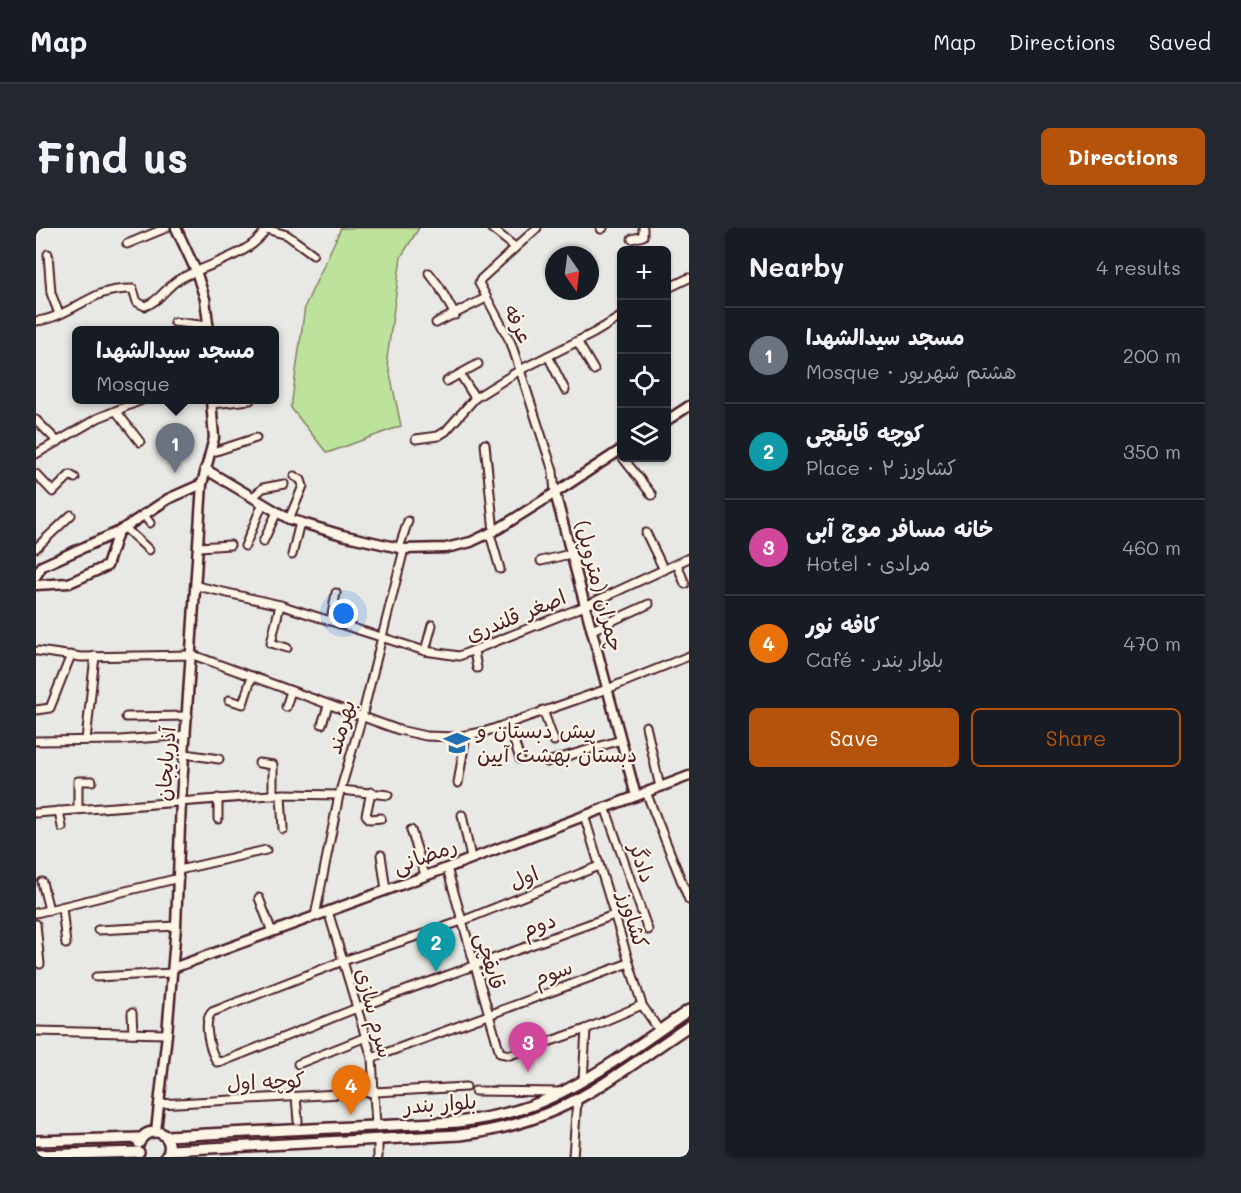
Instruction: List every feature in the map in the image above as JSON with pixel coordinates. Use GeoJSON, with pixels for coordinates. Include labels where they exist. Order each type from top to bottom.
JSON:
{"type":"FeatureCollection","features":[{"type":"Feature","properties":{"kind":"main road","name":"بلوار بندر"},"geometry":{"type":"LineString","coordinates":[[166,1136],[458,1122],[488,1118],[525,1107],[583,1082],[689,1010]]}},
{"type":"Feature","properties":{"kind":"main road","name":"بلوار بندر"},"geometry":{"type":"LineString","coordinates":[[168,1153],[212,1147],[460,1135],[490,1131],[547,1113],[589,1093],[689,1026]]}},
{"type":"Feature","properties":{"kind":"main road"},"geometry":{"type":"LineString","coordinates":[[36,1155],[140,1154],[138,1145],[141,1138],[145,1134],[156,1131],[166,1136],[168,1153]]}},
{"type":"Feature","properties":{"kind":"main road"},"geometry":{"type":"LineString","coordinates":[[211,1134],[212,1147]]}},
{"type":"Feature","properties":{"kind":"main road"},"geometry":{"type":"LineString","coordinates":[[36,1142],[141,1138]]}},
{"type":"Feature","properties":{"kind":"street"},"geometry":{"type":"LineString","coordinates":[[127,244],[166,228]]}},
{"type":"Feature","properties":{"kind":"street"},"geometry":{"type":"LineString","coordinates":[[176,228],[196,271],[205,298],[209,326]]}},
{"type":"Feature","properties":{"kind":"street"},"geometry":{"type":"LineString","coordinates":[[36,321],[50,320],[100,294],[118,289],[133,289],[137,302],[145,306],[156,302],[166,289],[196,271],[217,264],[253,244],[263,236],[266,228],[287,235],[314,254]]}},
{"type":"Feature","properties":{"kind":"street"},"geometry":{"type":"LineString","coordinates":[[490,228],[515,248]]}},
{"type":"Feature","properties":{"kind":"street","name":"عرفه"},"geometry":{"type":"LineString","coordinates":[[416,439],[438,436],[446,431],[475,398],[519,370],[511,342],[479,283],[537,228]]}},
{"type":"Feature","properties":{"kind":"street"},"geometry":{"type":"LineString","coordinates":[[632,239],[641,237],[644,233],[643,228]]}},
{"type":"Feature","properties":{"kind":"street"},"geometry":{"type":"LineString","coordinates":[[48,254],[51,292],[59,314]]}},
{"type":"Feature","properties":{"kind":"street"},"geometry":{"type":"LineString","coordinates":[[429,273],[455,315]]}},
{"type":"Feature","properties":{"kind":"street"},"geometry":{"type":"LineString","coordinates":[[671,287],[689,278]]}},
{"type":"Feature","properties":{"kind":"street"},"geometry":{"type":"LineString","coordinates":[[436,323],[486,298]]}},
{"type":"Feature","properties":{"kind":"street"},"geometry":{"type":"LineString","coordinates":[[555,493],[553,471],[519,370],[617,318]]}},
{"type":"Feature","properties":{"kind":"street"},"geometry":{"type":"LineString","coordinates":[[174,322],[197,326]]}},
{"type":"Feature","properties":{"kind":"street"},"geometry":{"type":"LineString","coordinates":[[577,341],[594,370]]}},
{"type":"Feature","properties":{"kind":"street"},"geometry":{"type":"LineString","coordinates":[[548,356],[565,390]]}},
{"type":"Feature","properties":{"kind":"street"},"geometry":{"type":"LineString","coordinates":[[447,381],[478,364]]}},
{"type":"Feature","properties":{"kind":"street"},"geometry":{"type":"LineString","coordinates":[[460,374],[475,398]]}},
{"type":"Feature","properties":{"kind":"street"},"geometry":{"type":"LineString","coordinates":[[36,454],[98,418],[131,404]]}},
{"type":"Feature","properties":{"kind":"street","name":"آذربایجان"},"geometry":{"type":"LineString","coordinates":[[156,1131],[173,970],[181,801],[202,484],[214,438],[212,404]]}},
{"type":"Feature","properties":{"kind":"street"},"geometry":{"type":"LineString","coordinates":[[671,418],[689,406]]}},
{"type":"Feature","properties":{"kind":"street"},"geometry":{"type":"LineString","coordinates":[[116,411],[140,442]]}},
{"type":"Feature","properties":{"kind":"street"},"geometry":{"type":"LineString","coordinates":[[36,420],[58,442]]}},
{"type":"Feature","properties":{"kind":"street"},"geometry":{"type":"LineString","coordinates":[[210,453],[256,438]]}},
{"type":"Feature","properties":{"kind":"street"},"geometry":{"type":"LineString","coordinates":[[485,444],[492,533],[500,569]]}},
{"type":"Feature","properties":{"kind":"street"},"geometry":{"type":"LineString","coordinates":[[206,469],[289,519],[402,549],[446,548],[471,542],[492,533],[617,455]]}},
{"type":"Feature","properties":{"kind":"street"},"geometry":{"type":"LineString","coordinates":[[628,462],[652,495]]}},
{"type":"Feature","properties":{"kind":"street"},"geometry":{"type":"LineString","coordinates":[[36,474],[53,492],[70,475],[75,478]]}},
{"type":"Feature","properties":{"kind":"street"},"geometry":{"type":"LineString","coordinates":[[289,519],[303,486],[301,480],[294,476]]}},
{"type":"Feature","properties":{"kind":"street"},"geometry":{"type":"LineString","coordinates":[[36,576],[42,566],[121,529],[168,499],[202,484]]}},
{"type":"Feature","properties":{"kind":"street"},"geometry":{"type":"LineString","coordinates":[[253,497],[263,488],[284,484]]}},
{"type":"Feature","properties":{"kind":"street","name":"چمران (متروپل)"},"geometry":{"type":"LineString","coordinates":[[555,493],[636,796]]}},
{"type":"Feature","properties":{"kind":"street"},"geometry":{"type":"LineString","coordinates":[[245,546],[263,503]]}},
{"type":"Feature","properties":{"kind":"street"},"geometry":{"type":"LineString","coordinates":[[263,542],[277,512]]}},
{"type":"Feature","properties":{"kind":"street"},"geometry":{"type":"LineString","coordinates":[[143,514],[150,523]]}},
{"type":"Feature","properties":{"kind":"street"},"geometry":{"type":"LineString","coordinates":[[36,548],[71,515]]}},
{"type":"Feature","properties":{"kind":"street","name":"بهرمند"},"geometry":{"type":"LineString","coordinates":[[315,916],[340,792],[382,638],[408,520]]}},
{"type":"Feature","properties":{"kind":"street"},"geometry":{"type":"LineString","coordinates":[[292,555],[300,522]]}},
{"type":"Feature","properties":{"kind":"street"},"geometry":{"type":"LineString","coordinates":[[121,529],[149,550]]}},
{"type":"Feature","properties":{"kind":"street"},"geometry":{"type":"LineString","coordinates":[[36,585],[69,583],[107,566],[121,529]]}},
{"type":"Feature","properties":{"kind":"street"},"geometry":{"type":"LineString","coordinates":[[646,533],[664,570]]}},
{"type":"Feature","properties":{"kind":"street"},"geometry":{"type":"LineString","coordinates":[[199,547],[230,545]]}},
{"type":"Feature","properties":{"kind":"street"},"geometry":{"type":"LineString","coordinates":[[541,561],[570,554]]}},
{"type":"Feature","properties":{"kind":"street","name":"اصغر قلندری"},"geometry":{"type":"LineString","coordinates":[[425,651],[459,656],[474,651],[585,606],[689,558]]}},
{"type":"Feature","properties":{"kind":"street"},"geometry":{"type":"LineString","coordinates":[[677,564],[685,584]]}},
{"type":"Feature","properties":{"kind":"street"},"geometry":{"type":"LineString","coordinates":[[197,586],[280,605],[425,651],[432,625]]}},
{"type":"Feature","properties":{"kind":"street"},"geometry":{"type":"LineString","coordinates":[[331,620],[336,593]]}},
{"type":"Feature","properties":{"kind":"street"},"geometry":{"type":"LineString","coordinates":[[592,630],[649,604]]}},
{"type":"Feature","properties":{"kind":"street"},"geometry":{"type":"LineString","coordinates":[[280,605],[271,643],[287,648]]}},
{"type":"Feature","properties":{"kind":"street"},"geometry":{"type":"LineString","coordinates":[[38,651],[71,656],[192,655],[399,730],[426,736],[456,737],[487,731],[607,689],[689,656]]}},
{"type":"Feature","properties":{"kind":"street"},"geometry":{"type":"LineString","coordinates":[[474,651],[477,668]]}},
{"type":"Feature","properties":{"kind":"street"},"geometry":{"type":"LineString","coordinates":[[36,710],[50,708],[71,656]]}},
{"type":"Feature","properties":{"kind":"street"},"geometry":{"type":"LineString","coordinates":[[86,740],[95,656]]}},
{"type":"Feature","properties":{"kind":"street"},"geometry":{"type":"LineString","coordinates":[[229,700],[243,704],[252,676]]}},
{"type":"Feature","properties":{"kind":"street"},"geometry":{"type":"LineString","coordinates":[[286,707],[291,691]]}},
{"type":"Feature","properties":{"kind":"street"},"geometry":{"type":"LineString","coordinates":[[322,724],[328,706]]}},
{"type":"Feature","properties":{"kind":"street"},"geometry":{"type":"LineString","coordinates":[[543,710],[554,741]]}},
{"type":"Feature","properties":{"kind":"street"},"geometry":{"type":"LineString","coordinates":[[126,717],[188,716]]}},
{"type":"Feature","properties":{"kind":"street"},"geometry":{"type":"LineString","coordinates":[[508,723],[520,759]]}},
{"type":"Feature","properties":{"kind":"street"},"geometry":{"type":"LineString","coordinates":[[646,726],[660,787]]}},
{"type":"Feature","properties":{"kind":"street"},"geometry":{"type":"LineString","coordinates":[[36,741],[186,735]]}},
{"type":"Feature","properties":{"kind":"street"},"geometry":{"type":"LineString","coordinates":[[458,783],[466,735]]}},
{"type":"Feature","properties":{"kind":"street"},"geometry":{"type":"LineString","coordinates":[[547,762],[621,740]]}},
{"type":"Feature","properties":{"kind":"street"},"geometry":{"type":"LineString","coordinates":[[185,754],[219,759]]}},
{"type":"Feature","properties":{"kind":"street"},"geometry":{"type":"LineString","coordinates":[[259,763],[273,765],[273,795]]}},
{"type":"Feature","properties":{"kind":"street","name":"رمضانی"},"geometry":{"type":"LineString","coordinates":[[173,970],[689,776]]}},
{"type":"Feature","properties":{"kind":"street"},"geometry":{"type":"LineString","coordinates":[[78,809],[78,781],[92,781]]}},
{"type":"Feature","properties":{"kind":"street"},"geometry":{"type":"LineString","coordinates":[[371,792],[366,815],[370,819],[381,818]]}},
{"type":"Feature","properties":{"kind":"street"},"geometry":{"type":"LineString","coordinates":[[36,813],[273,795],[371,792],[388,795]]}},
{"type":"Feature","properties":{"kind":"street"},"geometry":{"type":"LineString","coordinates":[[646,792],[689,900]]}},
{"type":"Feature","properties":{"kind":"street"},"geometry":{"type":"LineString","coordinates":[[281,795],[283,829]]}},
{"type":"Feature","properties":{"kind":"street"},"geometry":{"type":"LineString","coordinates":[[218,798],[218,819]]}},
{"type":"Feature","properties":{"kind":"street","name":"دادگر"},"geometry":{"type":"LineString","coordinates":[[605,807],[648,930]]}},
{"type":"Feature","properties":{"kind":"street"},"geometry":{"type":"LineString","coordinates":[[59,811],[62,827]]}},
{"type":"Feature","properties":{"kind":"street"},"geometry":{"type":"LineString","coordinates":[[462,814],[471,858]]}},
{"type":"Feature","properties":{"kind":"street","name":"کشاورز"},"geometry":{"type":"LineString","coordinates":[[584,815],[642,1005],[659,1030]]}},
{"type":"Feature","properties":{"kind":"street"},"geometry":{"type":"LineString","coordinates":[[411,830],[425,875]]}},
{"type":"Feature","properties":{"kind":"street"},"geometry":{"type":"LineString","coordinates":[[36,913],[266,850]]}},
{"type":"Feature","properties":{"kind":"street"},"geometry":{"type":"LineString","coordinates":[[381,855],[386,890]]}},
{"type":"Feature","properties":{"kind":"street","name":"اول"},"geometry":{"type":"LineString","coordinates":[[343,961],[462,921],[599,866]]}},
{"type":"Feature","properties":{"kind":"street","name":"قایقچی"},"geometry":{"type":"LineString","coordinates":[[447,868],[500,1053],[510,1055],[585,1029]]}},
{"type":"Feature","properties":{"kind":"street"},"geometry":{"type":"LineString","coordinates":[[42,882],[49,910]]}},
{"type":"Feature","properties":{"kind":"street"},"geometry":{"type":"LineString","coordinates":[[259,898],[272,932]]}},
{"type":"Feature","properties":{"kind":"street"},"geometry":{"type":"LineString","coordinates":[[62,907],[66,944]]}},
{"type":"Feature","properties":{"kind":"street","name":"سرم سازی"},"geometry":{"type":"LineString","coordinates":[[328,911],[372,1058],[376,1126]]}},
{"type":"Feature","properties":{"kind":"street","name":"دوم"},"geometry":{"type":"LineString","coordinates":[[343,961],[212,1012],[206,1023],[217,1062],[357,1008],[614,915]]}},
{"type":"Feature","properties":{"kind":"street"},"geometry":{"type":"LineString","coordinates":[[36,924],[40,964]]}},
{"type":"Feature","properties":{"kind":"street"},"geometry":{"type":"LineString","coordinates":[[98,930],[176,926]]}},
{"type":"Feature","properties":{"kind":"street","name":"سوم"},"geometry":{"type":"LineString","coordinates":[[372,1058],[629,963]]}},
{"type":"Feature","properties":{"kind":"street"},"geometry":{"type":"LineString","coordinates":[[96,978],[173,970]]}},
{"type":"Feature","properties":{"kind":"street"},"geometry":{"type":"LineString","coordinates":[[583,1082],[585,1029],[642,1005]]}},
{"type":"Feature","properties":{"kind":"street"},"geometry":{"type":"LineString","coordinates":[[132,1013],[133,1033]]}},
{"type":"Feature","properties":{"kind":"street"},"geometry":{"type":"LineString","coordinates":[[36,1031],[167,1034]]}},
{"type":"Feature","properties":{"kind":"street"},"geometry":{"type":"LineString","coordinates":[[298,1064],[366,1037]]}},
{"type":"Feature","properties":{"kind":"street","name":"کوچه اول"},"geometry":{"type":"LineString","coordinates":[[159,1104],[466,1087]]}},
{"type":"Feature","properties":{"kind":"street"},"geometry":{"type":"LineString","coordinates":[[475,1091],[562,1092]]}},
{"type":"Feature","properties":{"kind":"street"},"geometry":{"type":"LineString","coordinates":[[296,1097],[298,1121]]}},
{"type":"Feature","properties":{"kind":"street"},"geometry":{"type":"LineString","coordinates":[[573,1157],[577,1099]]}},
{"type":"Feature","properties":{"kind":"street"},"geometry":{"type":"LineString","coordinates":[[378,1139],[378,1157]]}},
{"type":"Feature","properties":{"kind":"green space"},"geometry":{"type":"Polygon","coordinates":[[[341,228],[419,228],[401,257],[387,359],[401,426],[327,453],[291,408],[305,306],[341,228]]]}},
{"type":"Feature","properties":{"kind":"place","name":"مسجد سیدالشهدا"},"geometry":{"type":"Point","coordinates":[175,473]}},
{"type":"Feature","properties":{"kind":"place","name":"پیش دبستان و دبستان بهشت آیین"},"geometry":{"type":"Point","coordinates":[457,743]}},
{"type":"Feature","properties":{"kind":"place","name":"کوچه قایقچی"},"geometry":{"type":"Point","coordinates":[436,972]}},
{"type":"Feature","properties":{"kind":"place","name":"خانه مسافر موج آبی"},"geometry":{"type":"Point","coordinates":[528,1072]}},
{"type":"Feature","properties":{"kind":"place","name":"کافه نور"},"geometry":{"type":"Point","coordinates":[351,1115]}}]}
